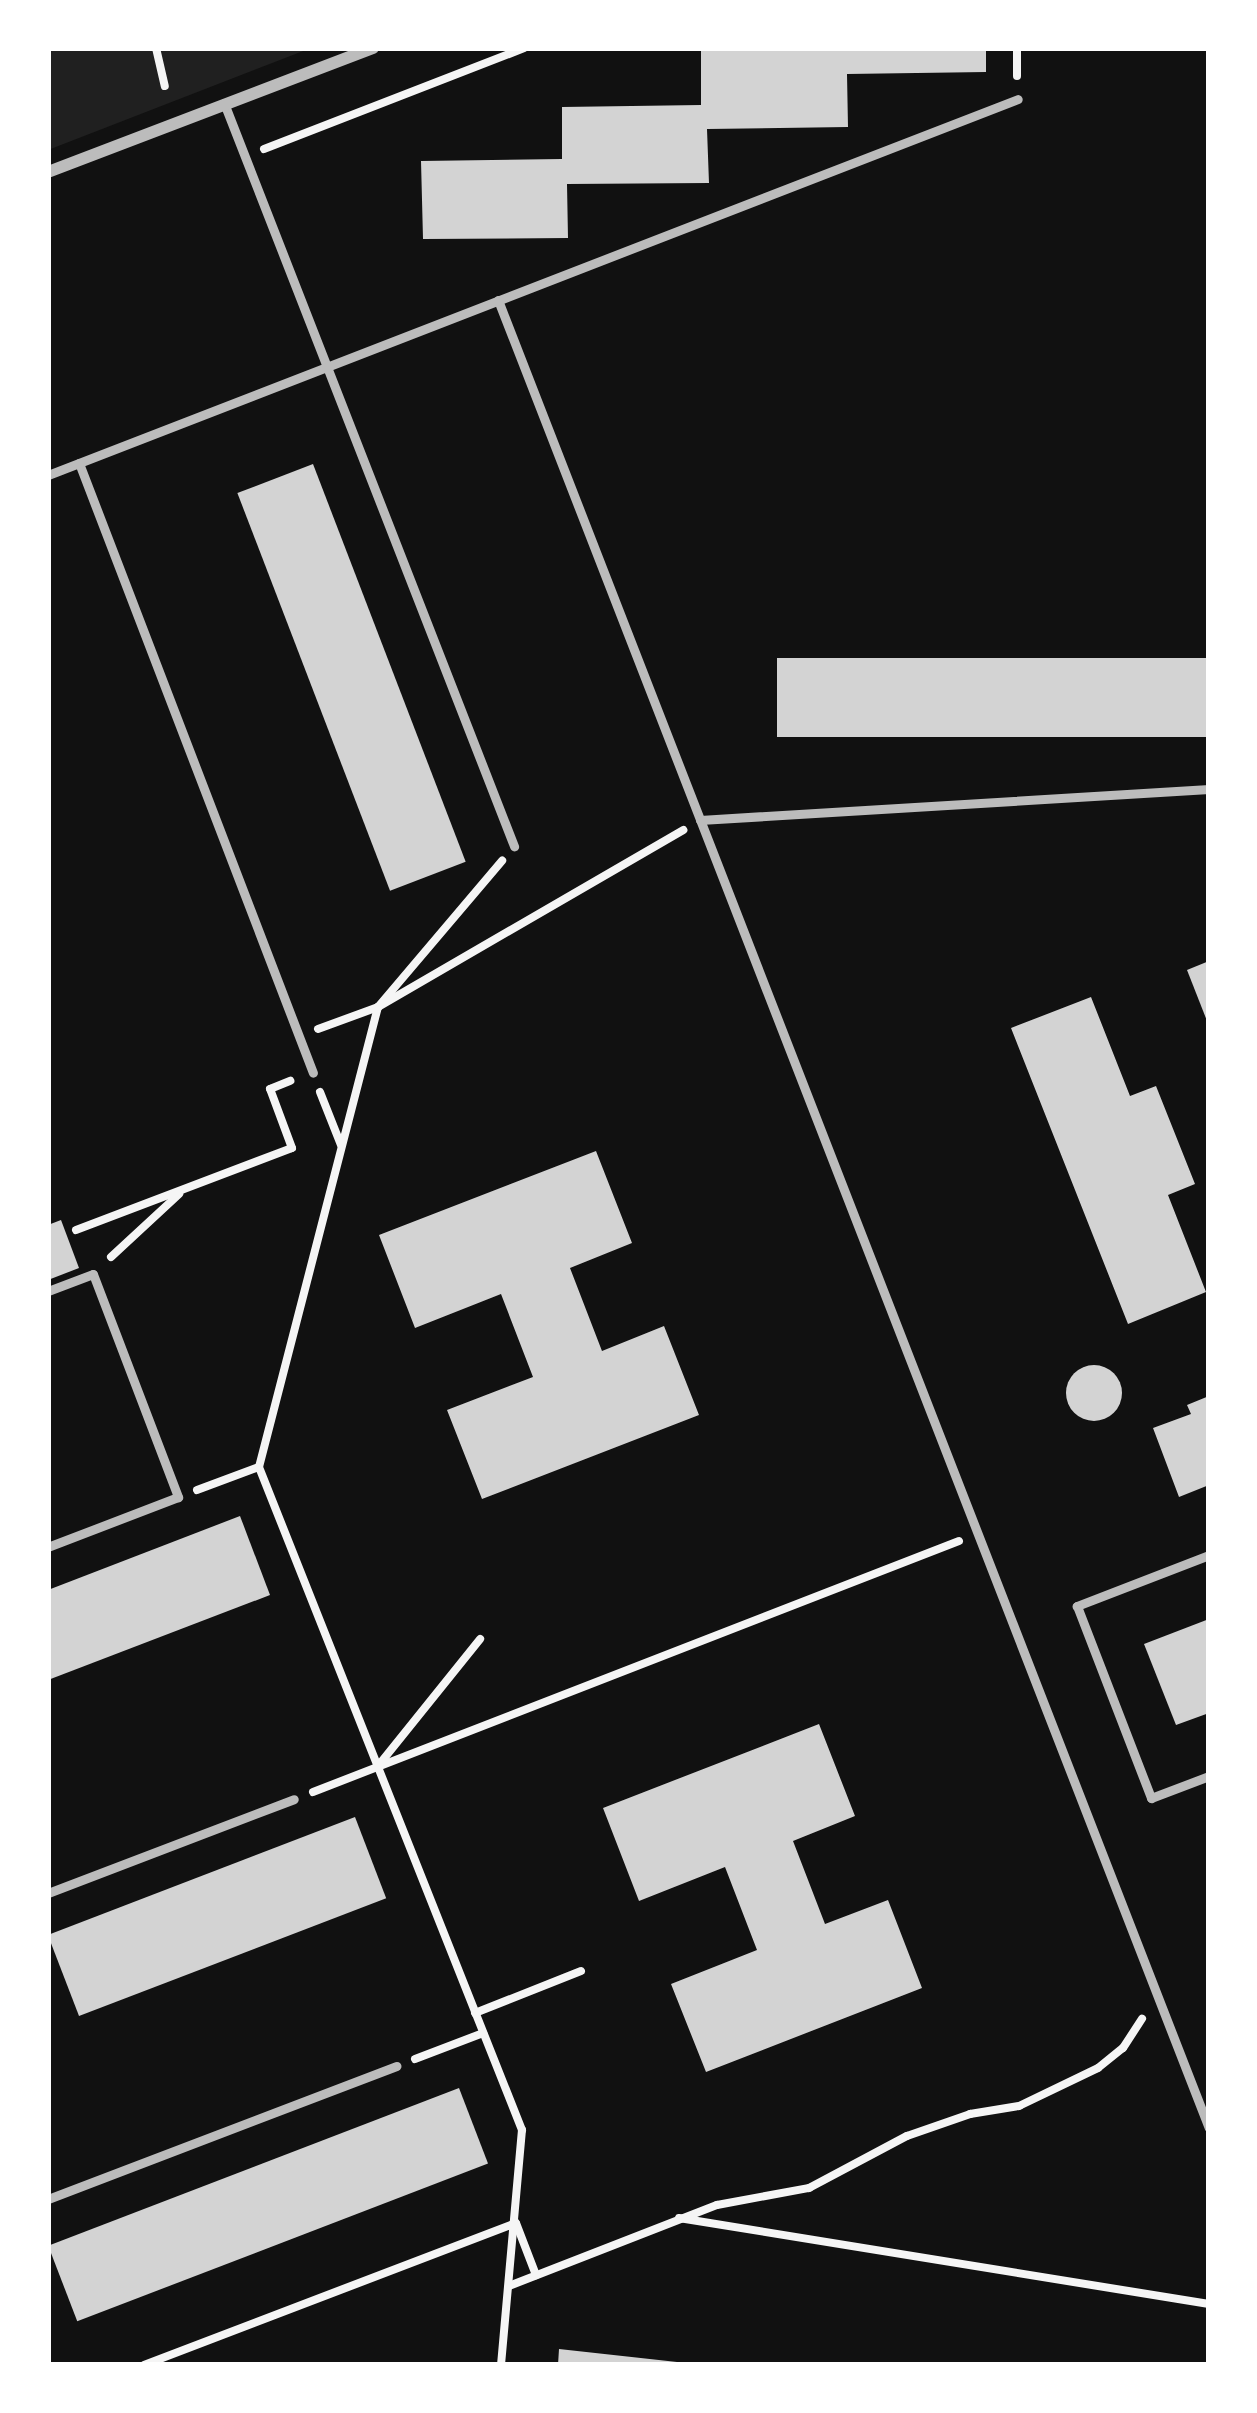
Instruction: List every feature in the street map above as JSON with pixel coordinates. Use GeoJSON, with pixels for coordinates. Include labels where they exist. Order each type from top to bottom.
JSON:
{"type":"FeatureCollection","features":[{"type":"Feature","properties":{"kind":"street"},"geometry":{"type":"LineString","coordinates":[[48,172],[373,48]]}},
{"type":"Feature","properties":{"kind":"lane"},"geometry":{"type":"LineString","coordinates":[[325,48],[331,64]]}},
{"type":"Feature","properties":{"kind":"lane"},"geometry":{"type":"LineString","coordinates":[[48,475],[1018,99]]}},
{"type":"Feature","properties":{"kind":"lane"},"geometry":{"type":"LineString","coordinates":[[224,104],[514,846]]}},
{"type":"Feature","properties":{"kind":"lane"},"geometry":{"type":"LineString","coordinates":[[498,300],[1209,2128]]}},
{"type":"Feature","properties":{"kind":"lane"},"geometry":{"type":"LineString","coordinates":[[79,463],[313,1072]]}},
{"type":"Feature","properties":{"kind":"lane"},"geometry":{"type":"LineString","coordinates":[[700,820],[1209,789]]}},
{"type":"Feature","properties":{"kind":"lane"},"geometry":{"type":"LineString","coordinates":[[48,1291],[93,1274],[178,1497],[48,1547]]}},
{"type":"Feature","properties":{"kind":"lane"},"geometry":{"type":"LineString","coordinates":[[1209,1555],[1077,1606],[1151,1798],[1209,1776]]}},
{"type":"Feature","properties":{"kind":"lane"},"geometry":{"type":"LineString","coordinates":[[48,1893],[294,1799]]}},
{"type":"Feature","properties":{"kind":"lane"},"geometry":{"type":"LineString","coordinates":[[48,2199],[396,2066]]}},
{"type":"Feature","properties":{"kind":"path"},"geometry":{"type":"LineString","coordinates":[[156,48],[164,86]]}},
{"type":"Feature","properties":{"kind":"path"},"geometry":{"type":"LineString","coordinates":[[246,156],[524,48]]}},
{"type":"Feature","properties":{"kind":"path"},"geometry":{"type":"LineString","coordinates":[[299,1036],[378,1006],[700,820]]}},
{"type":"Feature","properties":{"kind":"path"},"geometry":{"type":"LineString","coordinates":[[501,2365],[521,2131],[259,1467],[378,1006],[514,846]]}},
{"type":"Feature","properties":{"kind":"path"},"geometry":{"type":"LineString","coordinates":[[313,1072],[342,1146]]}},
{"type":"Feature","properties":{"kind":"path"},"geometry":{"type":"LineString","coordinates":[[76,1230],[292,1148],[270,1089]]}},
{"type":"Feature","properties":{"kind":"path"},"geometry":{"type":"LineString","coordinates":[[93,1274],[184,1189]]}},
{"type":"Feature","properties":{"kind":"path"},"geometry":{"type":"LineString","coordinates":[[178,1497],[259,1467]]}},
{"type":"Feature","properties":{"kind":"path"},"geometry":{"type":"LineString","coordinates":[[294,1799],[978,1534]]}},
{"type":"Feature","properties":{"kind":"path"},"geometry":{"type":"LineString","coordinates":[[377,1767],[480,1639]]}},
{"type":"Feature","properties":{"kind":"path"},"geometry":{"type":"LineString","coordinates":[[475,2013],[581,1971]]}},
{"type":"Feature","properties":{"kind":"path"},"geometry":{"type":"LineString","coordinates":[[508,2286],[678,2218],[765,2193],[809,2188],[907,2136],[970,2114],[1019,2106],[1067,2085],[1124,2048],[1155,1989]]}},
{"type":"Feature","properties":{"kind":"path"},"geometry":{"type":"LineString","coordinates":[[396,2066],[483,2032]]}},
{"type":"Feature","properties":{"kind":"path"},"geometry":{"type":"LineString","coordinates":[[678,2218],[1209,2304]]}},
{"type":"Feature","properties":{"kind":"path"},"geometry":{"type":"LineString","coordinates":[[516,2223],[536,2275]]}},
{"type":"Feature","properties":{"kind":"path"},"geometry":{"type":"LineString","coordinates":[[144,2365],[516,2223]]}},
{"type":"Feature","properties":{"kind":"shaded area"},"geometry":{"type":"Polygon","coordinates":[[[48,48],[311,48],[48,150],[48,48]]]}},
{"type":"Feature","properties":{"kind":"building"},"geometry":{"type":"Polygon","coordinates":[[[986,48],[986,72],[847,74],[848,127],[707,129],[709,183],[567,184],[568,238],[423,239],[421,161],[562,159],[562,107],[701,105],[701,51],[986,48]]]}},
{"type":"Feature","properties":{"kind":"building"},"geometry":{"type":"Polygon","coordinates":[[[313,464],[466,862],[390,891],[237,493],[313,464]]]}},
{"type":"Feature","properties":{"kind":"building"},"geometry":{"type":"Polygon","coordinates":[[[777,658],[1209,658],[1209,737],[777,737],[777,658]]]}},
{"type":"Feature","properties":{"kind":"building"},"geometry":{"type":"Polygon","coordinates":[[[1209,961],[1209,1026],[1187,970],[1209,961]]]}},
{"type":"Feature","properties":{"kind":"building"},"geometry":{"type":"Polygon","coordinates":[[[1091,997],[1130,1096],[1156,1086],[1195,1184],[1168,1195],[1206,1292],[1128,1324],[1011,1028],[1091,997]]]}},
{"type":"Feature","properties":{"kind":"building"},"geometry":{"type":"Polygon","coordinates":[[[596,1151],[632,1243],[570,1268],[602,1351],[664,1326],[699,1415],[482,1499],[447,1410],[533,1377],[501,1294],[415,1328],[379,1235],[596,1151]]]}},
{"type":"Feature","properties":{"kind":"building"},"geometry":{"type":"Polygon","coordinates":[[[61,1220],[79,1268],[48,1280],[48,1225],[61,1220]]]}},
{"type":"Feature","properties":{"kind":"building"},"geometry":{"type":"Polygon","coordinates":[[[1094,1365],[1113,1374],[1122,1393],[1113,1412],[1094,1421],[1075,1412],[1066,1393],[1075,1374],[1094,1365]]]}},
{"type":"Feature","properties":{"kind":"building"},"geometry":{"type":"Polygon","coordinates":[[[1209,1396],[1209,1485],[1179,1497],[1153,1428],[1191,1414],[1187,1405],[1209,1396]]]}},
{"type":"Feature","properties":{"kind":"building"},"geometry":{"type":"Polygon","coordinates":[[[240,1516],[270,1595],[48,1680],[48,1590],[240,1516]]]}},
{"type":"Feature","properties":{"kind":"building"},"geometry":{"type":"Polygon","coordinates":[[[1209,1619],[1209,1713],[1176,1725],[1144,1644],[1209,1619]]]}},
{"type":"Feature","properties":{"kind":"building"},"geometry":{"type":"Polygon","coordinates":[[[819,1724],[855,1816],[793,1841],[825,1924],[888,1900],[922,1988],[706,2072],[671,1984],[757,1950],[725,1867],[639,1901],[603,1808],[819,1724]]]}},
{"type":"Feature","properties":{"kind":"building"},"geometry":{"type":"Polygon","coordinates":[[[355,1817],[386,1898],[79,2016],[48,1935],[355,1817]]]}},
{"type":"Feature","properties":{"kind":"building"},"geometry":{"type":"Polygon","coordinates":[[[459,2088],[488,2164],[77,2321],[48,2246],[459,2088]]]}},
{"type":"Feature","properties":{"kind":"building"},"geometry":{"type":"Polygon","coordinates":[[[559,2349],[677,2362],[677,2365],[558,2365],[559,2349]]]}}]}
